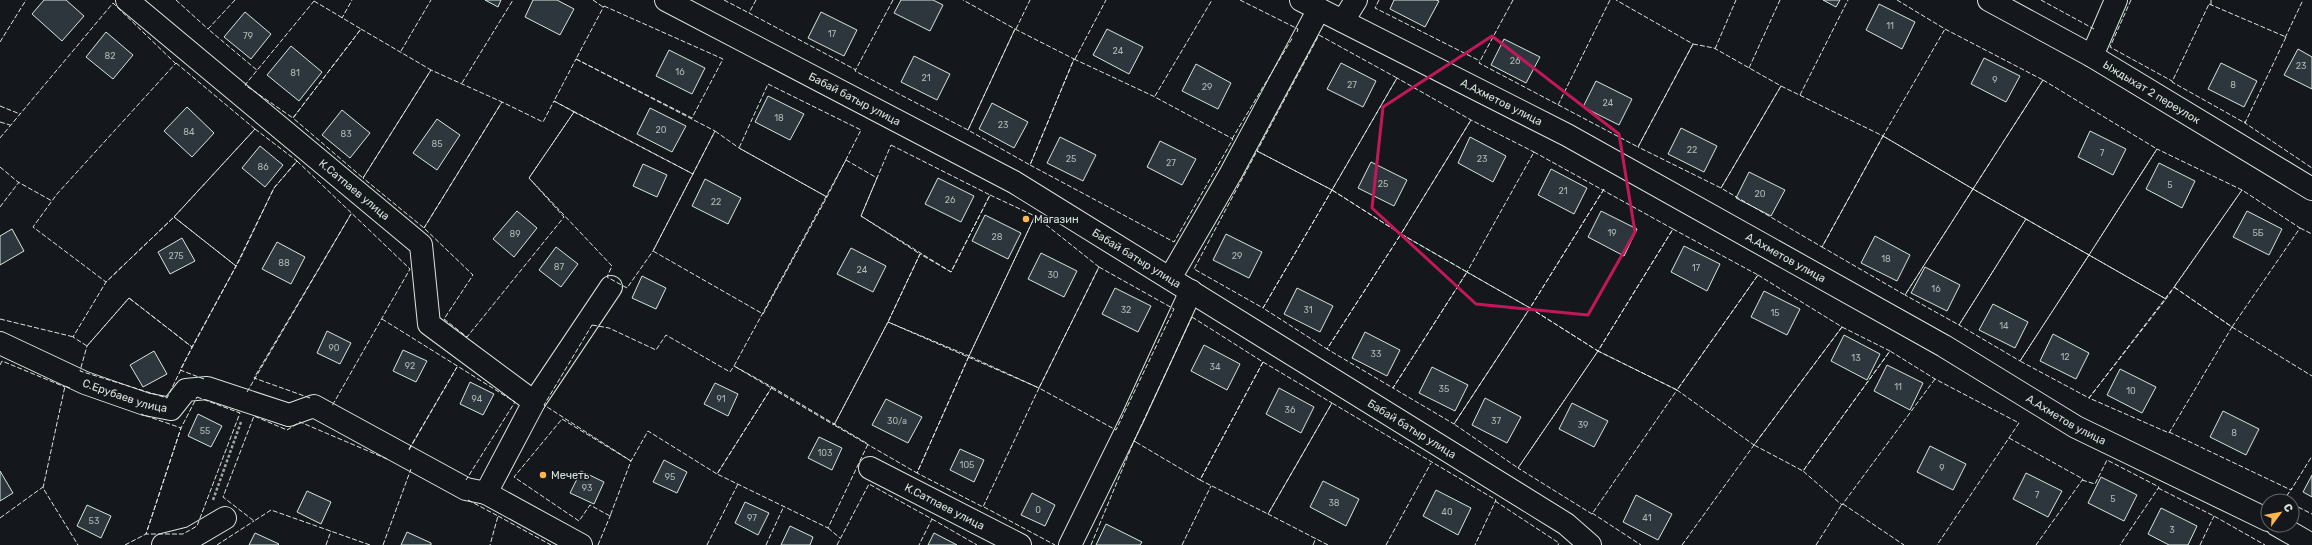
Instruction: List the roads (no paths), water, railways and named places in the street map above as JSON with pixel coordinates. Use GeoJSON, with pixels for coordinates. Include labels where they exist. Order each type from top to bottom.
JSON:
{"type":"FeatureCollection","features":[{"type":"Feature","properties":{"kind":"street","name":"К.Сатпаев улица"},"geometry":{"type":"LineString","coordinates":[[127,0],[421,245],[430,324],[534,402]]}},
{"type":"Feature","properties":{"kind":"street","name":"Бабай батыр улица"},"geometry":{"type":"LineString","coordinates":[[666,0],[1014,182],[1566,524],[1582,542]]}},
{"type":"Feature","properties":{"kind":"street"},"geometry":{"type":"LineString","coordinates":[[1344,21],[1356,0]]}},
{"type":"Feature","properties":{"kind":"street","name":"Ыждыхат 2 переулок"},"geometry":{"type":"LineString","coordinates":[[1989,0],[2092,56],[2312,189]]}},
{"type":"Feature","properties":{"kind":"street"},"geometry":{"type":"LineString","coordinates":[[2092,56],[2116,0]]}},
{"type":"Feature","properties":{"kind":"street"},"geometry":{"type":"LineString","coordinates":[[1170,278],[1231,173],[1310,5]]}},
{"type":"Feature","properties":{"kind":"street","name":"А.Ахметов улица"},"geometry":{"type":"LineString","coordinates":[[1310,5],[1567,135],[1944,346],[2076,427],[2260,516]]}},
{"type":"Feature","properties":{"kind":"street"},"geometry":{"type":"LineString","coordinates":[[581,545],[486,493],[534,402],[610,287]]}},
{"type":"Feature","properties":{"kind":"street"},"geometry":{"type":"LineString","coordinates":[[1070,545],[1133,418],[1191,291]]}},
{"type":"Feature","properties":{"kind":"street","name":"С.Ерубаев улица"},"geometry":{"type":"LineString","coordinates":[[0,343],[84,383],[145,404],[171,409],[186,390],[207,388],[289,415],[314,406],[466,490],[486,493]]}},
{"type":"Feature","properties":{"kind":"street","name":"К.Сатпаев улица"},"geometry":{"type":"LineString","coordinates":[[870,468],[1020,545]]}},
{"type":"Feature","properties":{"kind":"street"},"geometry":{"type":"LineString","coordinates":[[163,545],[191,538],[225,518]]}},
{"type":"Feature","properties":{"kind":"street"},"geometry":{"type":"LineString","coordinates":[[2291,533],[2312,545]]}},
{"type":"Feature","properties":{"kind":"place","name":"Магазин"},"geometry":{"type":"Point","coordinates":[1026,219]}},
{"type":"Feature","properties":{"kind":"place","name":"Мечеть"},"geometry":{"type":"Point","coordinates":[543,475]}}]}
